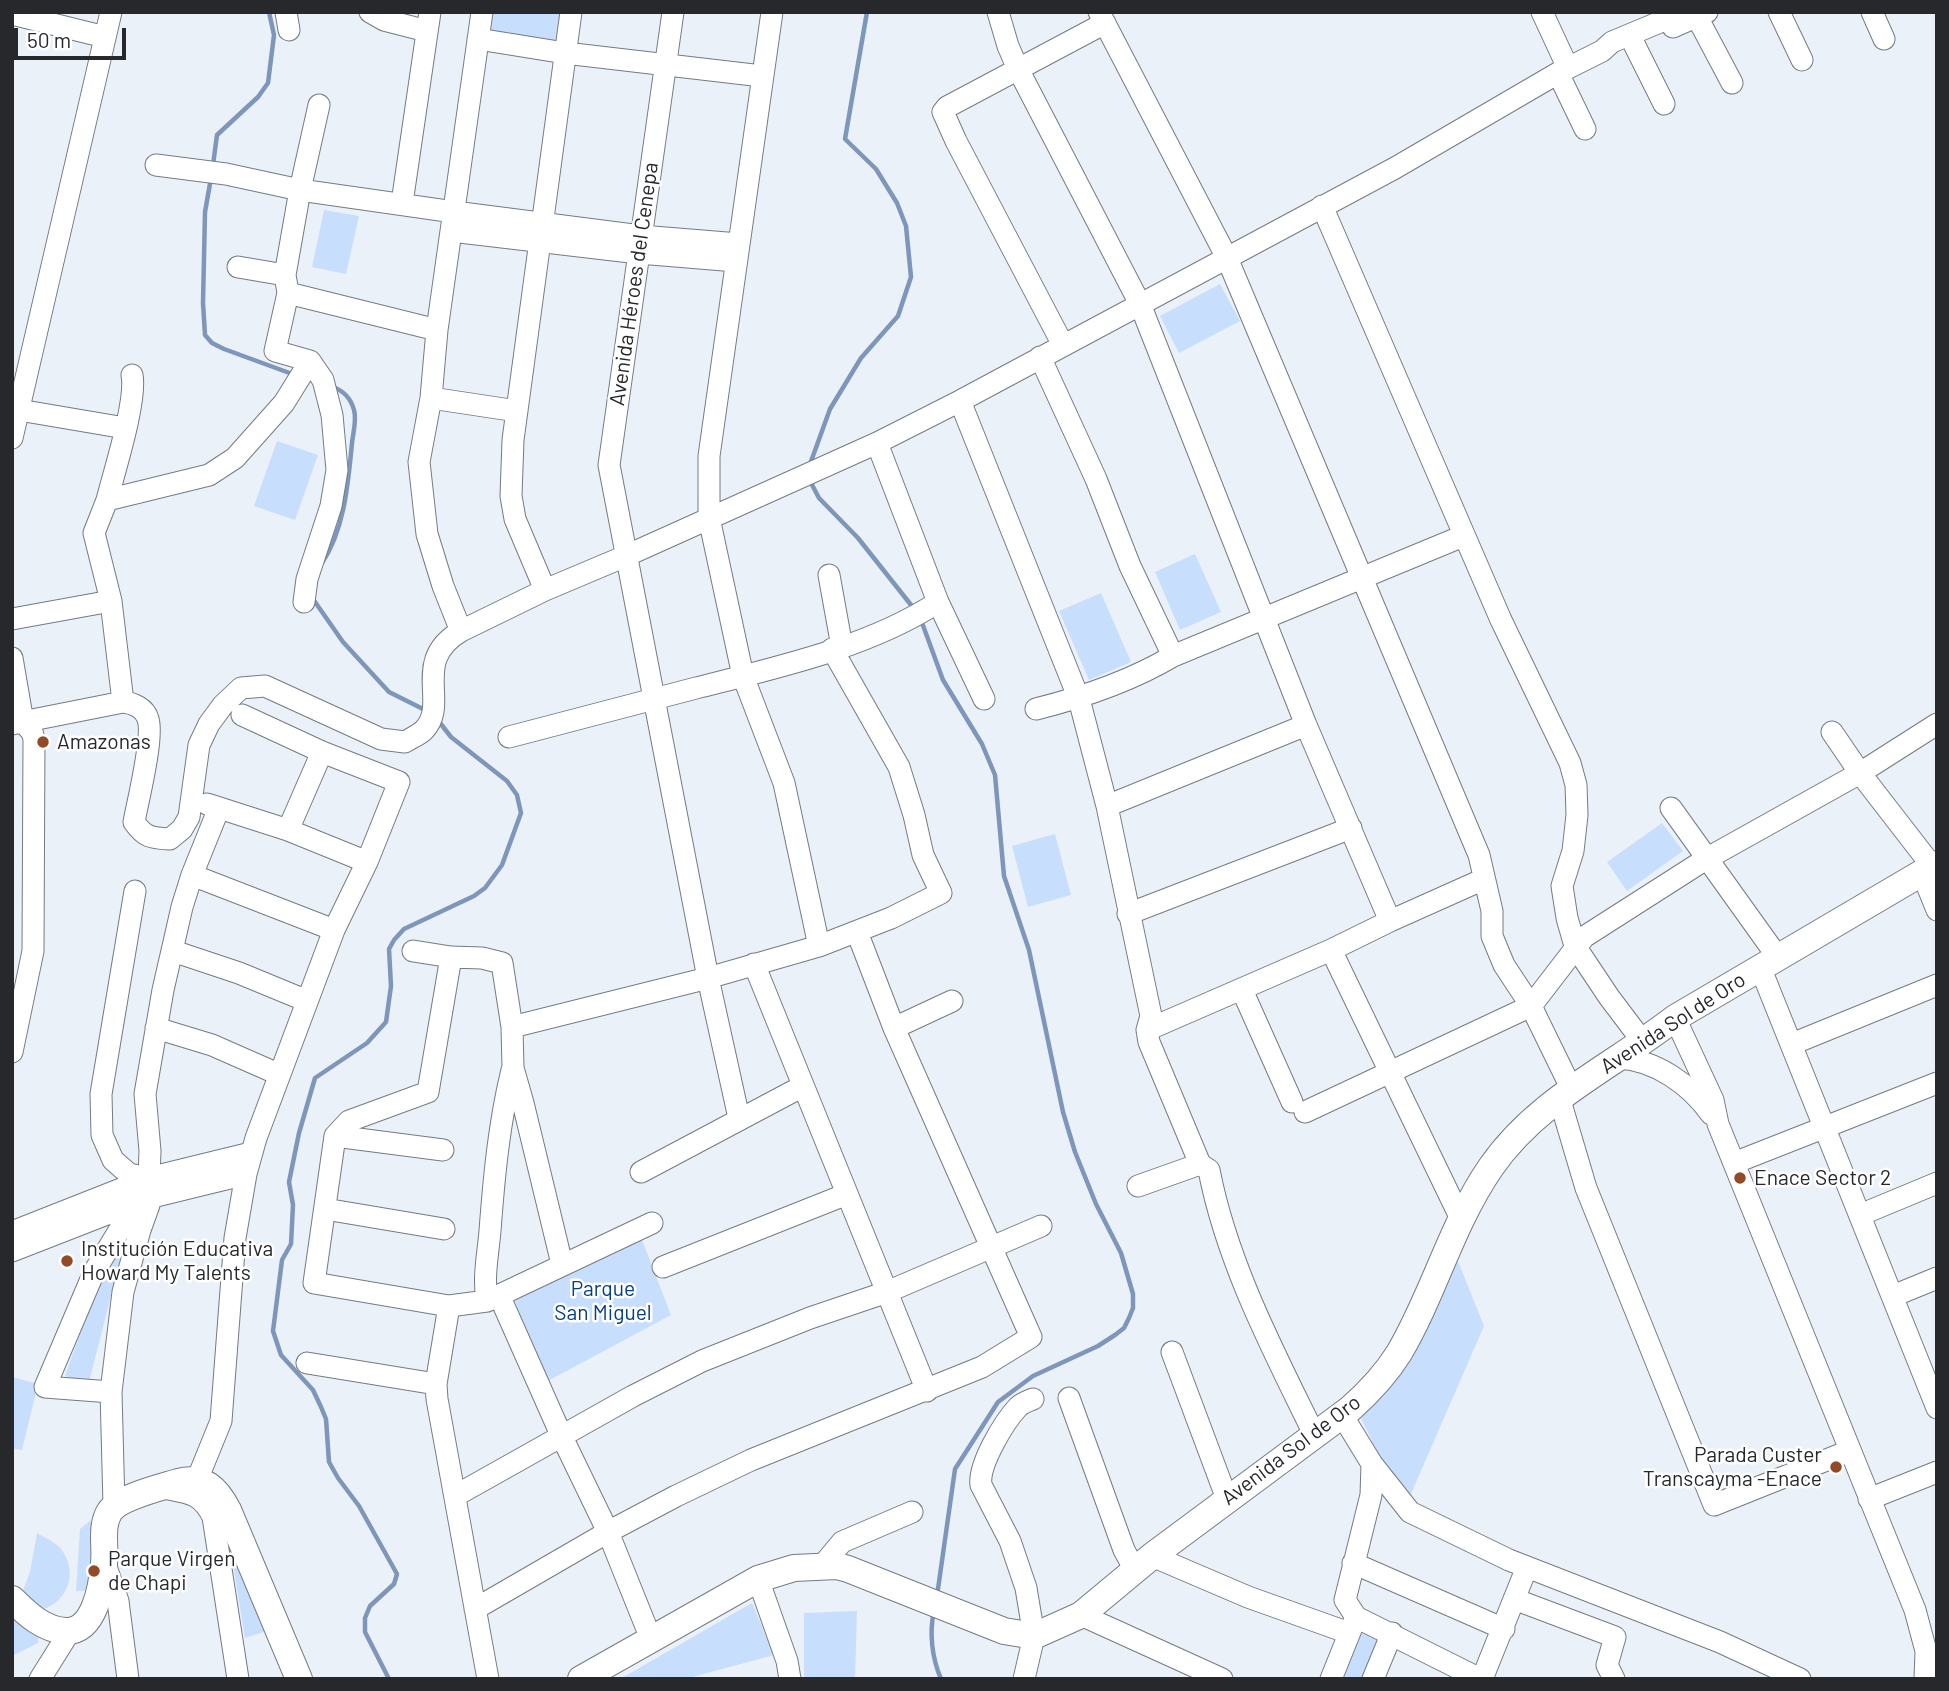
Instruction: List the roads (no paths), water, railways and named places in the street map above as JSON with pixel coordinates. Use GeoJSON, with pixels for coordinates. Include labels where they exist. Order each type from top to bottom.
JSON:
{"type":"FeatureCollection","features":[{"type":"Feature","properties":{"kind":"main road","name":"Avenida Sol de Oro"},"geometry":{"type":"LineString","coordinates":[[1034,1636],[1081,1615],[1143,1563],[1342,1415],[1372,1388],[1398,1354],[1474,1193],[1507,1146],[1525,1126],[1565,1093],[1675,1018],[1930,868]]}},
{"type":"Feature","properties":{"kind":"main road"},"geometry":{"type":"LineString","coordinates":[[12,1599],[52,1629],[70,1631],[83,1625],[91,1615],[102,1580],[105,1524],[114,1506],[160,1487],[197,1480],[217,1491],[228,1510],[299,1679]]}},
{"type":"Feature","properties":{"kind":"main road"},"geometry":{"type":"LineString","coordinates":[[581,1679],[758,1579],[794,1569],[822,1566],[836,1566],[876,1579],[1004,1631],[1034,1636]]}},
{"type":"Feature","properties":{"kind":"street"},"geometry":{"type":"LineString","coordinates":[[12,438],[111,12]]}},
{"type":"Feature","properties":{"kind":"street"},"geometry":{"type":"LineString","coordinates":[[370,12],[384,20],[429,22],[402,203]]}},
{"type":"Feature","properties":{"kind":"street"},"geometry":{"type":"LineString","coordinates":[[456,634],[424,517],[419,462],[431,398],[437,330],[482,12]]}},
{"type":"Feature","properties":{"kind":"street"},"geometry":{"type":"LineString","coordinates":[[545,590],[516,519],[511,496],[513,440],[571,12]]}},
{"type":"Feature","properties":{"kind":"street","name":"Avenida Héroes del Cenepa"},"geometry":{"type":"LineString","coordinates":[[673,12],[609,464],[708,978],[739,1118]]}},
{"type":"Feature","properties":{"kind":"street"},"geometry":{"type":"LineString","coordinates":[[772,12],[709,456],[709,518],[743,676],[784,783],[819,946]]}},
{"type":"Feature","properties":{"kind":"street"},"geometry":{"type":"LineString","coordinates":[[998,12],[1018,69],[1140,304],[1306,725],[1390,921]]}},
{"type":"Feature","properties":{"kind":"street"},"geometry":{"type":"LineString","coordinates":[[1542,12],[1585,129]]}},
{"type":"Feature","properties":{"kind":"street"},"geometry":{"type":"LineString","coordinates":[[1779,12],[1802,60]]}},
{"type":"Feature","properties":{"kind":"street"},"geometry":{"type":"LineString","coordinates":[[1872,12],[1884,39]]}},
{"type":"Feature","properties":{"kind":"street"},"geometry":{"type":"LineString","coordinates":[[12,14],[105,37]]}},
{"type":"Feature","properties":{"kind":"street"},"geometry":{"type":"LineString","coordinates":[[1602,51],[1617,52],[1696,14]]}},
{"type":"Feature","properties":{"kind":"street"},"geometry":{"type":"LineString","coordinates":[[18,723],[127,703],[142,710],[149,720],[148,743],[134,822],[142,833],[154,838],[170,839],[182,829],[189,817],[199,744],[223,705],[242,688],[265,685],[381,739],[405,742],[425,729],[434,708],[433,660],[456,634],[545,590],[868,446],[960,401],[1395,168],[1563,70],[1602,51],[1612,42],[1696,14]]}},
{"type":"Feature","properties":{"kind":"street"},"geometry":{"type":"LineString","coordinates":[[1696,14],[1732,83]]}},
{"type":"Feature","properties":{"kind":"street"},"geometry":{"type":"LineString","coordinates":[[1063,345],[943,117],[943,112],[947,107],[1018,69],[1102,18],[1227,258],[1479,855],[1492,911],[1492,936],[1504,965],[1531,1006],[1565,1093],[1586,1188],[1714,1505],[1849,1451]]}},
{"type":"Feature","properties":{"kind":"street"},"geometry":{"type":"LineString","coordinates":[[478,39],[565,53],[762,76]]}},
{"type":"Feature","properties":{"kind":"street"},"geometry":{"type":"LineString","coordinates":[[1634,44],[1664,104]]}},
{"type":"Feature","properties":{"kind":"street"},"geometry":{"type":"LineString","coordinates":[[304,602],[307,579],[331,506],[337,470],[332,415],[323,380],[306,367],[275,351],[300,190],[319,104]]}},
{"type":"Feature","properties":{"kind":"street"},"geometry":{"type":"LineString","coordinates":[[162,166],[226,174],[300,190],[402,203],[453,221],[640,245],[738,253]]}},
{"type":"Feature","properties":{"kind":"street"},"geometry":{"type":"LineString","coordinates":[[1322,206],[1463,536],[1570,762],[1576,785],[1577,815],[1573,851],[1562,886],[1567,918],[1576,946],[1609,997],[1643,1042]]}},
{"type":"Feature","properties":{"kind":"street"},"geometry":{"type":"LineString","coordinates":[[238,267],[437,330]]}},
{"type":"Feature","properties":{"kind":"street"},"geometry":{"type":"LineString","coordinates":[[1040,357],[1096,479],[1130,566],[1173,656]]}},
{"type":"Feature","properties":{"kind":"street"},"geometry":{"type":"LineString","coordinates":[[107,500],[209,475],[236,458],[284,404],[306,367]]}},
{"type":"Feature","properties":{"kind":"street"},"geometry":{"type":"LineString","coordinates":[[127,703],[111,601],[94,533],[107,500],[125,428],[134,382],[132,375]]}},
{"type":"Feature","properties":{"kind":"street"},"geometry":{"type":"LineString","coordinates":[[431,398],[517,411]]}},
{"type":"Feature","properties":{"kind":"street"},"geometry":{"type":"LineString","coordinates":[[960,401],[1079,699],[1107,806],[1151,1016],[1147,1030],[1149,1042],[1200,1164],[1209,1170],[1226,1236],[1267,1335],[1314,1434]]}},
{"type":"Feature","properties":{"kind":"street"},"geometry":{"type":"LineString","coordinates":[[16,414],[125,428]]}},
{"type":"Feature","properties":{"kind":"street"},"geometry":{"type":"LineString","coordinates":[[868,446],[984,699]]}},
{"type":"Feature","properties":{"kind":"street"},"geometry":{"type":"LineString","coordinates":[[1035,709],[1079,699],[1173,656],[1463,536]]}},
{"type":"Feature","properties":{"kind":"street"},"geometry":{"type":"LineString","coordinates":[[512,1027],[708,978],[819,946],[857,932],[941,893],[923,855],[915,815],[899,767],[837,648],[829,575]]}},
{"type":"Feature","properties":{"kind":"street"},"geometry":{"type":"LineString","coordinates":[[12,619],[111,601]]}},
{"type":"Feature","properties":{"kind":"street"},"geometry":{"type":"LineString","coordinates":[[509,737],[743,676],[837,648],[889,630],[938,602]]}},
{"type":"Feature","properties":{"kind":"street"},"geometry":{"type":"LineString","coordinates":[[12,658],[18,723]]}},
{"type":"Feature","properties":{"kind":"street"},"geometry":{"type":"LineString","coordinates":[[197,1480],[221,1421],[235,1238],[249,1163],[278,1074],[334,930],[400,782],[322,752],[242,715]]}},
{"type":"Feature","properties":{"kind":"street"},"geometry":{"type":"LineString","coordinates":[[12,1052],[20,986],[33,951],[34,738],[32,732],[18,723]]}},
{"type":"Feature","properties":{"kind":"street"},"geometry":{"type":"LineString","coordinates":[[1242,990],[1298,1107],[1390,1073],[1531,1006],[1584,937],[1706,859],[1860,773],[1937,724]]}},
{"type":"Feature","properties":{"kind":"street"},"geometry":{"type":"LineString","coordinates":[[1107,806],[1306,725]]}},
{"type":"Feature","properties":{"kind":"street"},"geometry":{"type":"LineString","coordinates":[[1832,732],[1930,868],[1937,911]]}},
{"type":"Feature","properties":{"kind":"street"},"geometry":{"type":"LineString","coordinates":[[288,830],[322,752]]}},
{"type":"Feature","properties":{"kind":"street"},"geometry":{"type":"LineString","coordinates":[[114,1506],[111,1392],[123,1292],[151,1187],[145,1094],[163,990],[182,907],[212,805],[288,830],[366,862]]}},
{"type":"Feature","properties":{"kind":"street"},"geometry":{"type":"LineString","coordinates":[[1671,808],[1769,961],[1792,1044],[1893,1296],[1931,1379],[1937,1408]]}},
{"type":"Feature","properties":{"kind":"street"},"geometry":{"type":"LineString","coordinates":[[1128,914],[1350,828]]}},
{"type":"Feature","properties":{"kind":"street"},"geometry":{"type":"LineString","coordinates":[[192,876],[334,930]]}},
{"type":"Feature","properties":{"kind":"street"},"geometry":{"type":"LineString","coordinates":[[1147,1030],[1242,990],[1485,879]]}},
{"type":"Feature","properties":{"kind":"street"},"geometry":{"type":"LineString","coordinates":[[135,891],[101,1094],[102,1135],[113,1160],[151,1187]]}},
{"type":"Feature","properties":{"kind":"street"},"geometry":{"type":"LineString","coordinates":[[475,1609],[676,1496],[751,1460],[982,1367],[1031,1337],[894,1028],[857,932]]}},
{"type":"Feature","properties":{"kind":"street"},"geometry":{"type":"LineString","coordinates":[[1331,950],[1461,1219]]}},
{"type":"Feature","properties":{"kind":"street"},"geometry":{"type":"LineString","coordinates":[[173,951],[307,1000]]}},
{"type":"Feature","properties":{"kind":"street"},"geometry":{"type":"LineString","coordinates":[[413,951],[451,957],[482,958],[502,963],[512,1027],[513,1068],[562,1264]]}},
{"type":"Feature","properties":{"kind":"street"},"geometry":{"type":"LineString","coordinates":[[451,957],[428,1092],[349,1121],[335,1136],[314,1283],[449,1306],[493,1298],[652,1223]]}},
{"type":"Feature","properties":{"kind":"street"},"geometry":{"type":"LineString","coordinates":[[754,964],[927,1391]]}},
{"type":"Feature","properties":{"kind":"street"},"geometry":{"type":"LineString","coordinates":[[1792,1044],[1937,985]]}},
{"type":"Feature","properties":{"kind":"street"},"geometry":{"type":"LineString","coordinates":[[894,1028],[952,1001]]}},
{"type":"Feature","properties":{"kind":"street"},"geometry":{"type":"LineString","coordinates":[[1675,1018],[1713,1100],[1718,1124],[1918,1620],[1926,1651],[1926,1679]]}},
{"type":"Feature","properties":{"kind":"street"},"geometry":{"type":"LineString","coordinates":[[156,1028],[212,1045],[278,1074]]}},
{"type":"Feature","properties":{"kind":"street"},"geometry":{"type":"LineString","coordinates":[[1619,1058],[1644,1063],[1680,1082],[1696,1096],[1718,1124]]}},
{"type":"Feature","properties":{"kind":"street"},"geometry":{"type":"LineString","coordinates":[[513,1068],[504,1104],[485,1285],[608,1532],[651,1639]]}},
{"type":"Feature","properties":{"kind":"street"},"geometry":{"type":"LineString","coordinates":[[1734,1163],[1937,1083]]}},
{"type":"Feature","properties":{"kind":"street"},"geometry":{"type":"LineString","coordinates":[[641,1172],[803,1086]]}},
{"type":"Feature","properties":{"kind":"street"},"geometry":{"type":"LineString","coordinates":[[335,1136],[443,1150]]}},
{"type":"Feature","properties":{"kind":"street"},"geometry":{"type":"LineString","coordinates":[[12,1231],[151,1187],[249,1163]]}},
{"type":"Feature","properties":{"kind":"street"},"geometry":{"type":"LineString","coordinates":[[1138,1186],[1200,1164]]}},
{"type":"Feature","properties":{"kind":"street"},"geometry":{"type":"LineString","coordinates":[[1860,1215],[1937,1183]]}},
{"type":"Feature","properties":{"kind":"street"},"geometry":{"type":"LineString","coordinates":[[12,1251],[151,1187]]}},
{"type":"Feature","properties":{"kind":"street"},"geometry":{"type":"LineString","coordinates":[[111,1392],[45,1387],[94,1272],[120,1229],[151,1187]]}},
{"type":"Feature","properties":{"kind":"street"},"geometry":{"type":"LineString","coordinates":[[663,1267],[847,1194]]}},
{"type":"Feature","properties":{"kind":"street"},"geometry":{"type":"LineString","coordinates":[[324,1209],[444,1229]]}},
{"type":"Feature","properties":{"kind":"street"},"geometry":{"type":"LineString","coordinates":[[455,1496],[633,1396],[702,1361],[810,1318],[887,1292],[1041,1226]]}},
{"type":"Feature","properties":{"kind":"street"},"geometry":{"type":"LineString","coordinates":[[1893,1296],[1937,1278]]}},
{"type":"Feature","properties":{"kind":"street"},"geometry":{"type":"LineString","coordinates":[[449,1306],[436,1384],[488,1679]]}},
{"type":"Feature","properties":{"kind":"street"},"geometry":{"type":"LineString","coordinates":[[1172,1352],[1227,1499]]}},
{"type":"Feature","properties":{"kind":"street"},"geometry":{"type":"LineString","coordinates":[[307,1363],[436,1384]]}},
{"type":"Feature","properties":{"kind":"street"},"geometry":{"type":"LineString","coordinates":[[1069,1398],[1125,1550],[1143,1563],[1248,1597],[1392,1633],[1481,1679],[1504,1629],[1527,1567]]}},
{"type":"Feature","properties":{"kind":"street"},"geometry":{"type":"LineString","coordinates":[[1024,1679],[1034,1636],[1026,1588],[1018,1561],[981,1485],[980,1475],[988,1453],[1018,1406],[1033,1399]]}},
{"type":"Feature","properties":{"kind":"street"},"geometry":{"type":"LineString","coordinates":[[1342,1415],[1372,1464],[1410,1512],[1527,1567],[1720,1642],[1800,1679]]}},
{"type":"Feature","properties":{"kind":"street"},"geometry":{"type":"LineString","coordinates":[[1331,1679],[1353,1625],[1345,1600],[1371,1494],[1372,1464]]}},
{"type":"Feature","properties":{"kind":"street"},"geometry":{"type":"LineString","coordinates":[[1869,1499],[1937,1472]]}},
{"type":"Feature","properties":{"kind":"street"},"geometry":{"type":"LineString","coordinates":[[160,1487],[199,1497],[206,1502],[213,1517],[238,1679]]}},
{"type":"Feature","properties":{"kind":"street"},"geometry":{"type":"LineString","coordinates":[[822,1566],[842,1542],[912,1512]]}},
{"type":"Feature","properties":{"kind":"street"},"geometry":{"type":"LineString","coordinates":[[104,1561],[118,1601],[128,1679]]}},
{"type":"Feature","properties":{"kind":"street"},"geometry":{"type":"LineString","coordinates":[[1353,1563],[1504,1629]]}},
{"type":"Feature","properties":{"kind":"street"},"geometry":{"type":"LineString","coordinates":[[758,1579],[787,1661],[790,1679]]}},
{"type":"Feature","properties":{"kind":"street"},"geometry":{"type":"LineString","coordinates":[[1514,1599],[1615,1637],[1607,1665],[1614,1679]]}},
{"type":"Feature","properties":{"kind":"street"},"geometry":{"type":"LineString","coordinates":[[1081,1615],[1222,1679]]}},
{"type":"Feature","properties":{"kind":"street"},"geometry":{"type":"LineString","coordinates":[[40,1679],[70,1631]]}},
{"type":"Feature","properties":{"kind":"street"},"geometry":{"type":"LineString","coordinates":[[1373,1679],[1392,1633]]}},
{"type":"Feature","properties":{"kind":"waterway"},"geometry":{"type":"LineString","coordinates":[[213,165],[217,135],[258,97],[268,83],[274,35],[269,12]]}},
{"type":"Feature","properties":{"kind":"waterway"},"geometry":{"type":"LineString","coordinates":[[809,467],[830,409],[861,358],[898,316],[911,277],[906,226],[897,203],[876,169],[845,139],[867,12]]}},
{"type":"Feature","properties":{"kind":"waterway"},"geometry":{"type":"LineString","coordinates":[[211,178],[205,212],[205,335],[212,343],[224,349],[295,375]]}},
{"type":"Feature","properties":{"kind":"waterway"},"geometry":{"type":"LineString","coordinates":[[322,563],[341,520],[355,422],[349,399],[333,387]]}},
{"type":"Feature","properties":{"kind":"waterway"},"geometry":{"type":"LineString","coordinates":[[810,481],[819,498],[858,538],[915,610]]}},
{"type":"Feature","properties":{"kind":"waterway"},"geometry":{"type":"LineString","coordinates":[[313,599],[343,642],[389,692],[427,711]]}},
{"type":"Feature","properties":{"kind":"waterway"},"geometry":{"type":"LineString","coordinates":[[921,620],[943,680],[982,744],[995,775],[1004,876],[1029,950],[1063,1112],[1075,1152],[1096,1204],[1121,1253],[1133,1294],[1133,1308],[1124,1328],[1098,1346],[1033,1376],[998,1402],[955,1469],[937,1596]]}},
{"type":"Feature","properties":{"kind":"waterway"},"geometry":{"type":"LineString","coordinates":[[389,1679],[365,1632],[365,1618],[370,1606],[394,1584],[397,1574],[359,1506],[329,1462],[326,1419],[321,1407],[313,1390],[281,1355],[273,1331],[282,1260],[291,1244],[293,1205],[289,1182],[299,1133],[315,1078],[367,1043],[386,1022],[391,986],[389,949],[394,940],[404,929],[474,896],[485,888],[502,865],[521,813],[517,795],[507,781],[451,737],[437,719]]}},
{"type":"Feature","properties":{"kind":"waterway"},"geometry":{"type":"LineString","coordinates":[[934,1611],[932,1645],[941,1679]]}},
{"type":"Feature","properties":{"kind":"place","name":"Amazonas"},"geometry":{"type":"Point","coordinates":[43,742]}},
{"type":"Feature","properties":{"kind":"place","name":"Enace Sector 2"},"geometry":{"type":"Point","coordinates":[1740,1178]}},
{"type":"Feature","properties":{"kind":"place","name":"Institución Educativa Howard My Talents"},"geometry":{"type":"Point","coordinates":[67,1261]}},
{"type":"Feature","properties":{"kind":"place","name":"Parada Custer Transcayma -Enace"},"geometry":{"type":"Point","coordinates":[1836,1467]}},
{"type":"Feature","properties":{"kind":"place","name":"Parque Virgen de Chapi"},"geometry":{"type":"Point","coordinates":[94,1571]}},
{"type":"Feature","properties":{"kind":"park label","name":"Parque San Miguel"},"geometry":{"type":"Point","coordinates":[603,1301]}}]}
